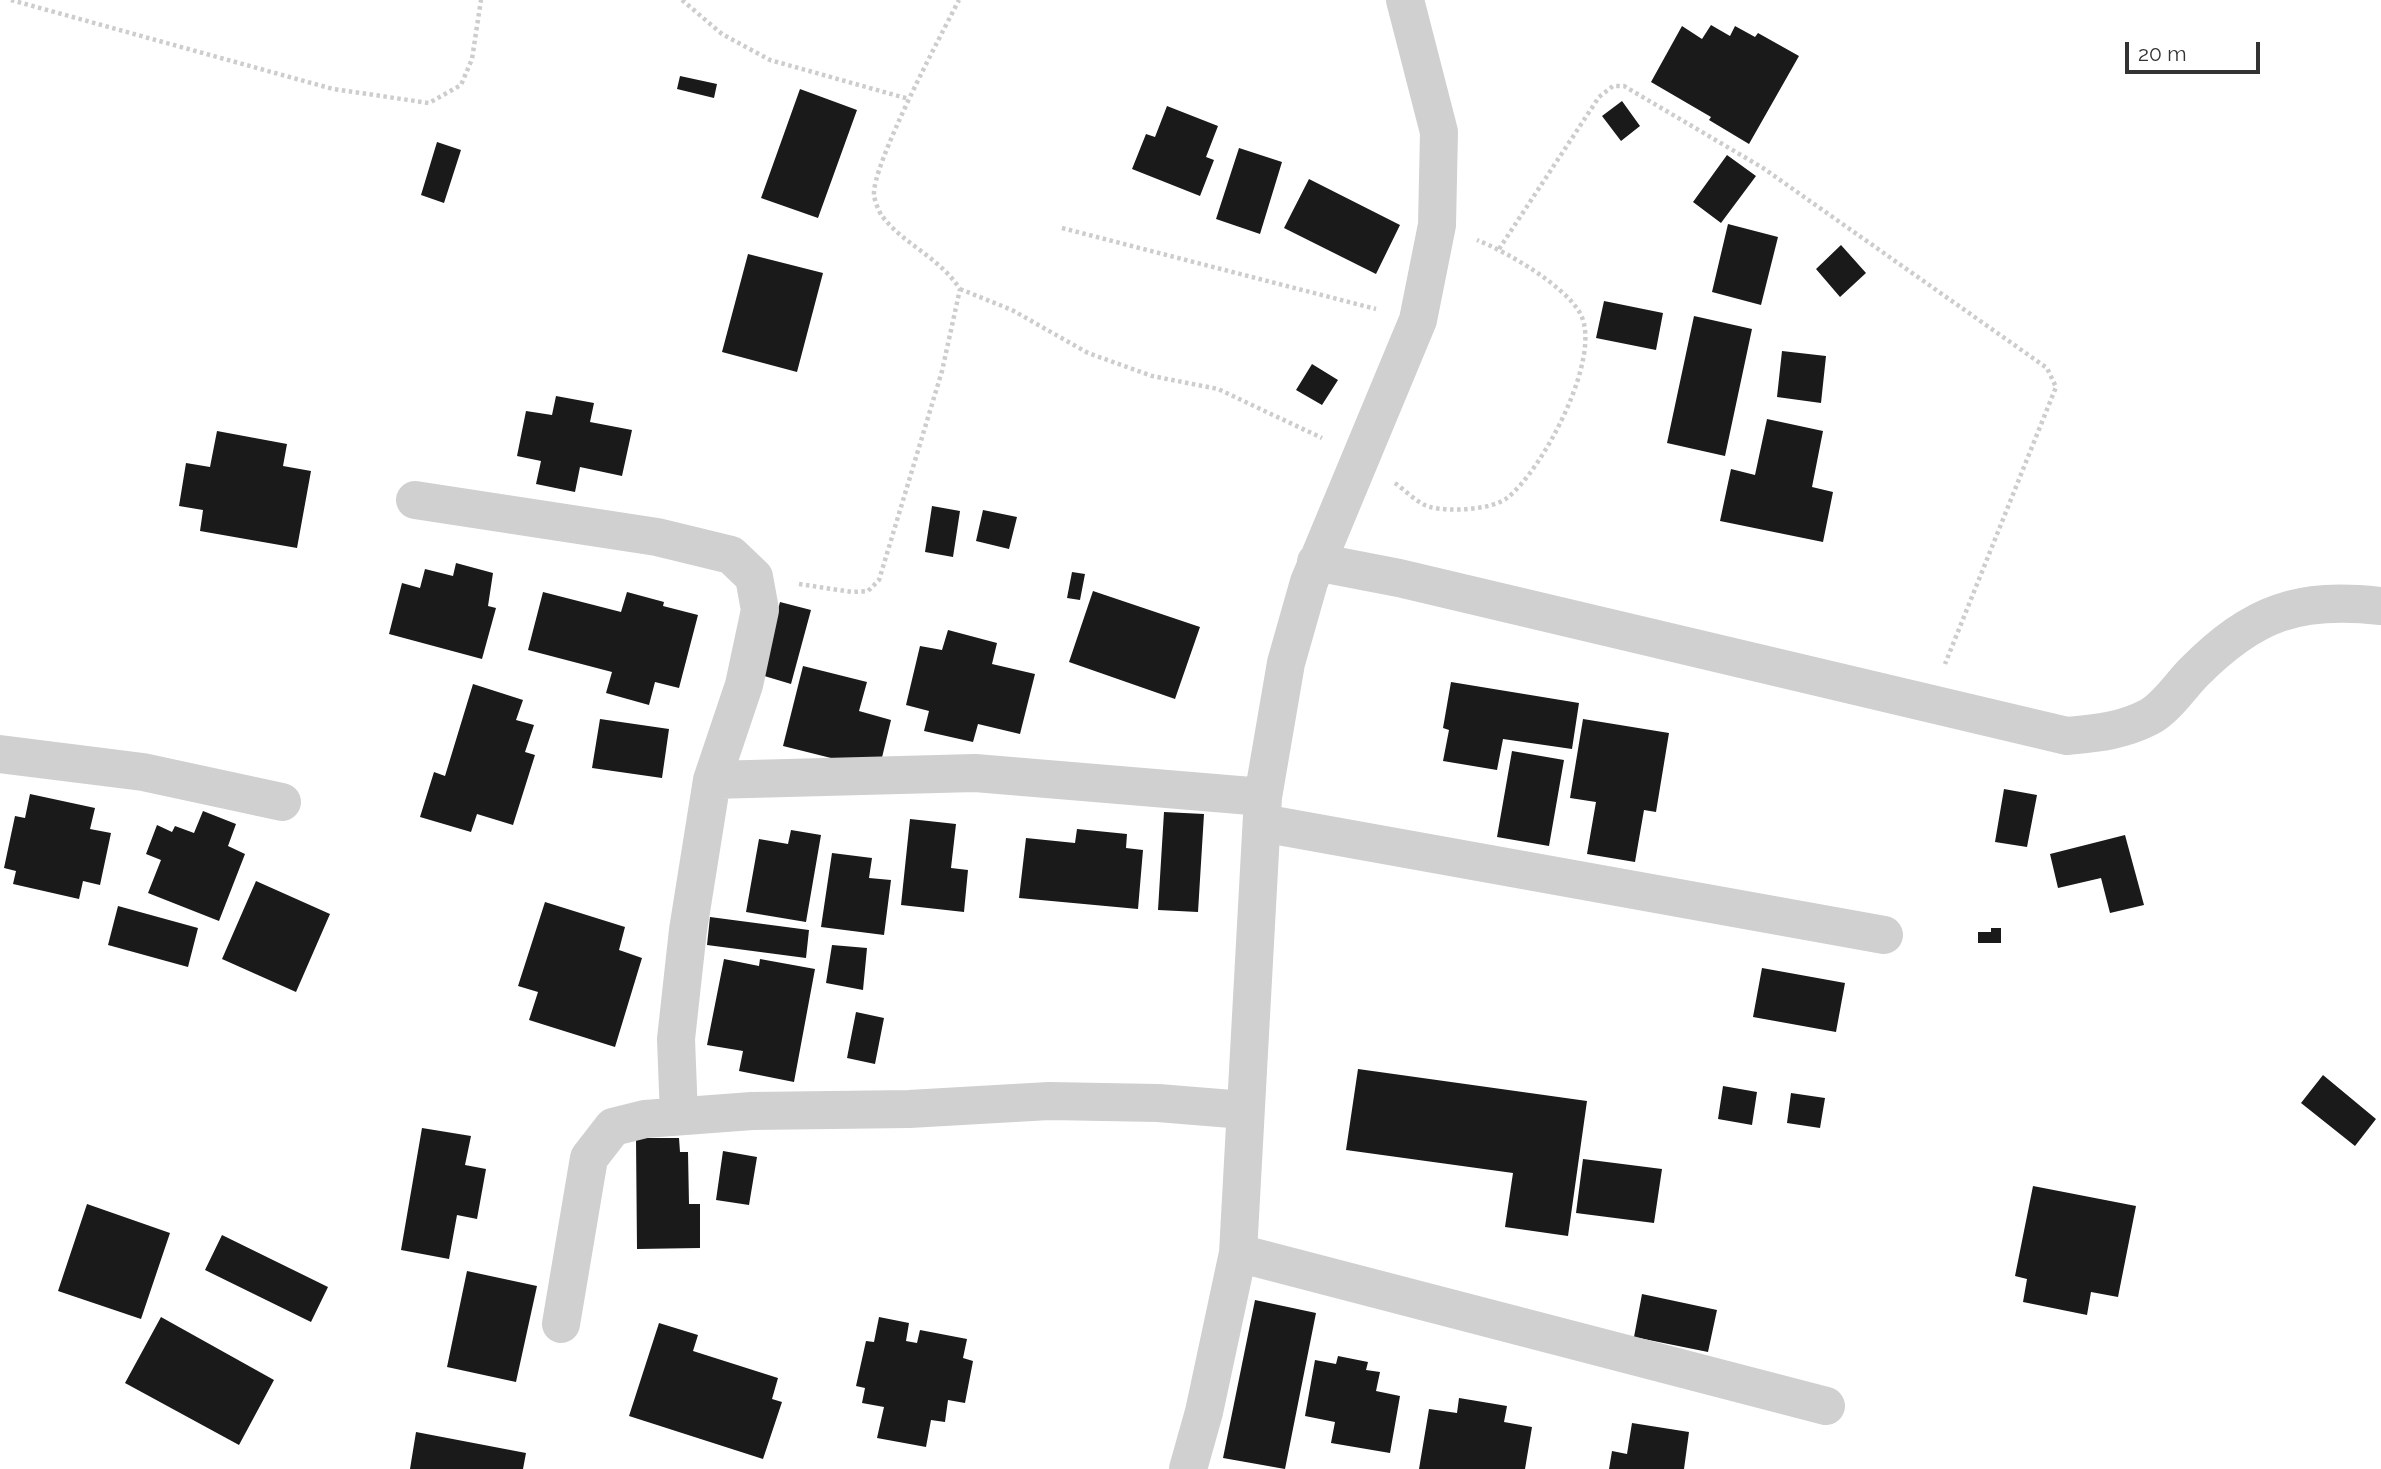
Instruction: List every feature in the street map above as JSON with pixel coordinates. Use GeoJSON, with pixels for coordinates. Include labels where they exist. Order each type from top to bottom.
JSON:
{"type":"FeatureCollection","features":[{"type":"Feature","properties":{"kind":"street"},"geometry":{"type":"LineString","coordinates":[[1188,1469],[1204,1412],[1238,1253],[1263,810],[1286,663],[1316,562],[1418,320],[1437,225],[1439,132],[1405,0]]}},
{"type":"Feature","properties":{"kind":"street"},"geometry":{"type":"LineString","coordinates":[[415,499],[657,537],[731,555],[754,577],[760,610],[744,685],[712,780],[688,930],[676,1039],[679,1116]]}},
{"type":"Feature","properties":{"kind":"street"},"geometry":{"type":"LineString","coordinates":[[1316,562],[1399,578],[2067,736],[2112,732],[2152,715],[2239,631],[2289,610],[2324,602],[2381,606]]}},
{"type":"Feature","properties":{"kind":"street"},"geometry":{"type":"LineString","coordinates":[[0,754],[143,772],[282,802]]}},
{"type":"Feature","properties":{"kind":"street"},"geometry":{"type":"LineString","coordinates":[[712,780],[975,773],[1263,810],[1884,935]]}},
{"type":"Feature","properties":{"kind":"street"},"geometry":{"type":"LineString","coordinates":[[561,1324],[589,1158],[613,1127],[645,1119],[679,1116],[1049,1101],[1158,1103],[1244,1110]]}},
{"type":"Feature","properties":{"kind":"street"},"geometry":{"type":"LineString","coordinates":[[1238,1253],[1826,1406]]}},
{"type":"Feature","properties":{"kind":"path"},"geometry":{"type":"LineString","coordinates":[[11,0],[333,89],[429,103],[461,85],[472,59],[481,0]]}},
{"type":"Feature","properties":{"kind":"path"},"geometry":{"type":"LineString","coordinates":[[682,0],[722,34],[770,60],[909,99]]}},
{"type":"Feature","properties":{"kind":"path"},"geometry":{"type":"LineString","coordinates":[[959,0],[909,99],[881,168],[874,196],[881,215],[948,272],[960,289],[1012,310],[1088,353],[1152,376],[1219,389],[1360,458],[1428,507],[1468,510],[1506,499],[1545,453],[1573,395],[1586,342],[1581,314],[1559,290],[1499,249],[1437,225]]}},
{"type":"Feature","properties":{"kind":"path"},"geometry":{"type":"LineString","coordinates":[[1499,249],[1599,97],[1613,86],[1624,86],[1763,168],[2047,368],[2056,387],[1929,703]]}},
{"type":"Feature","properties":{"kind":"path"},"geometry":{"type":"LineString","coordinates":[[1062,228],[1418,320]]}},
{"type":"Feature","properties":{"kind":"path"},"geometry":{"type":"LineString","coordinates":[[754,577],[852,592],[868,591],[879,580],[942,371],[960,289]]}},
{"type":"Feature","properties":{"kind":"building"},"geometry":{"type":"Polygon","coordinates":[[[1711,25],[1730,36],[1735,26],[1755,37],[1758,33],[1799,56],[1749,144],[1709,120],[1711,117],[1651,82],[1682,26],[1702,39],[1711,25]]]}},
{"type":"Feature","properties":{"kind":"building"},"geometry":{"type":"Polygon","coordinates":[[[680,76],[717,84],[714,98],[677,89],[680,76]]]}},
{"type":"Feature","properties":{"kind":"building"},"geometry":{"type":"Polygon","coordinates":[[[800,89],[857,110],[818,218],[761,198],[800,89]]]}},
{"type":"Feature","properties":{"kind":"building"},"geometry":{"type":"Polygon","coordinates":[[[1622,101],[1640,126],[1621,141],[1602,116],[1622,101]]]}},
{"type":"Feature","properties":{"kind":"building"},"geometry":{"type":"Polygon","coordinates":[[[1167,106],[1218,126],[1206,157],[1214,160],[1200,196],[1132,169],[1146,134],[1155,137],[1167,106]]]}},
{"type":"Feature","properties":{"kind":"building"},"geometry":{"type":"Polygon","coordinates":[[[437,142],[461,150],[444,203],[421,195],[437,142]]]}},
{"type":"Feature","properties":{"kind":"building"},"geometry":{"type":"Polygon","coordinates":[[[1239,148],[1282,162],[1260,234],[1216,219],[1239,148]]]}},
{"type":"Feature","properties":{"kind":"building"},"geometry":{"type":"Polygon","coordinates":[[[1727,155],[1756,176],[1721,223],[1693,202],[1727,155]]]}},
{"type":"Feature","properties":{"kind":"building"},"geometry":{"type":"Polygon","coordinates":[[[1309,179],[1400,225],[1376,274],[1284,228],[1309,179]]]}},
{"type":"Feature","properties":{"kind":"building"},"geometry":{"type":"Polygon","coordinates":[[[1728,224],[1778,237],[1761,305],[1712,292],[1728,224]]]}},
{"type":"Feature","properties":{"kind":"building"},"geometry":{"type":"Polygon","coordinates":[[[1841,245],[1866,273],[1840,297],[1816,269],[1841,245]]]}},
{"type":"Feature","properties":{"kind":"building"},"geometry":{"type":"Polygon","coordinates":[[[748,254],[823,273],[797,372],[722,352],[748,254]]]}},
{"type":"Feature","properties":{"kind":"building"},"geometry":{"type":"Polygon","coordinates":[[[1604,301],[1663,313],[1656,350],[1596,338],[1604,301]]]}},
{"type":"Feature","properties":{"kind":"building"},"geometry":{"type":"Polygon","coordinates":[[[1694,316],[1752,329],[1725,456],[1667,443],[1694,316]]]}},
{"type":"Feature","properties":{"kind":"building"},"geometry":{"type":"Polygon","coordinates":[[[1782,351],[1826,356],[1821,403],[1777,397],[1782,351]]]}},
{"type":"Feature","properties":{"kind":"building"},"geometry":{"type":"Polygon","coordinates":[[[1312,364],[1338,380],[1322,405],[1296,390],[1312,364]]]}},
{"type":"Feature","properties":{"kind":"building"},"geometry":{"type":"Polygon","coordinates":[[[556,396],[594,403],[590,422],[632,430],[622,476],[580,467],[575,492],[536,484],[541,461],[517,456],[526,411],[552,415],[556,396]]]}},
{"type":"Feature","properties":{"kind":"building"},"geometry":{"type":"Polygon","coordinates":[[[1767,419],[1823,431],[1812,487],[1833,492],[1823,542],[1720,521],[1731,469],[1755,475],[1767,419]]]}},
{"type":"Feature","properties":{"kind":"building"},"geometry":{"type":"Polygon","coordinates":[[[217,431],[287,444],[283,466],[311,471],[297,548],[200,531],[203,510],[179,506],[186,463],[210,467],[217,431]]]}},
{"type":"Feature","properties":{"kind":"building"},"geometry":{"type":"Polygon","coordinates":[[[932,506],[960,511],[953,557],[925,552],[932,506]]]}},
{"type":"Feature","properties":{"kind":"building"},"geometry":{"type":"Polygon","coordinates":[[[983,510],[1017,517],[1009,549],[976,541],[983,510]]]}},
{"type":"Feature","properties":{"kind":"building"},"geometry":{"type":"Polygon","coordinates":[[[456,563],[493,573],[488,606],[496,608],[482,659],[389,634],[402,583],[420,588],[425,569],[453,576],[456,563]]]}},
{"type":"Feature","properties":{"kind":"building"},"geometry":{"type":"Polygon","coordinates":[[[1072,572],[1085,574],[1080,600],[1067,598],[1072,572]]]}},
{"type":"Feature","properties":{"kind":"building"},"geometry":{"type":"Polygon","coordinates":[[[1093,591],[1200,627],[1175,699],[1069,662],[1093,591]]]}},
{"type":"Feature","properties":{"kind":"building"},"geometry":{"type":"Polygon","coordinates":[[[543,592],[621,612],[627,592],[664,602],[663,606],[698,615],[679,688],[655,682],[649,705],[606,693],[612,672],[528,650],[543,592]]]}},
{"type":"Feature","properties":{"kind":"building"},"geometry":{"type":"Polygon","coordinates":[[[780,602],[811,610],[791,684],[761,675],[780,602]]]}},
{"type":"Feature","properties":{"kind":"building"},"geometry":{"type":"Polygon","coordinates":[[[948,630],[997,643],[992,664],[1035,674],[1020,734],[978,724],[973,742],[924,731],[929,711],[906,705],[920,646],[942,650],[948,630]]]}},
{"type":"Feature","properties":{"kind":"building"},"geometry":{"type":"Polygon","coordinates":[[[803,666],[867,682],[859,711],[891,720],[879,770],[783,746],[803,666]]]}},
{"type":"Feature","properties":{"kind":"building"},"geometry":{"type":"Polygon","coordinates":[[[1451,682],[1579,703],[1572,749],[1503,739],[1497,770],[1443,761],[1449,730],[1443,728],[1451,682]]]}},
{"type":"Feature","properties":{"kind":"building"},"geometry":{"type":"Polygon","coordinates":[[[473,684],[523,700],[516,720],[534,725],[525,752],[535,755],[513,825],[477,814],[471,832],[420,817],[434,772],[445,776],[473,684]]]}},
{"type":"Feature","properties":{"kind":"building"},"geometry":{"type":"Polygon","coordinates":[[[600,719],[669,729],[662,778],[592,768],[600,719]]]}},
{"type":"Feature","properties":{"kind":"building"},"geometry":{"type":"Polygon","coordinates":[[[1583,719],[1669,733],[1656,812],[1644,810],[1635,862],[1587,854],[1596,802],[1570,798],[1583,719]]]}},
{"type":"Feature","properties":{"kind":"building"},"geometry":{"type":"Polygon","coordinates":[[[1512,751],[1564,760],[1549,846],[1497,837],[1512,751]]]}},
{"type":"Feature","properties":{"kind":"building"},"geometry":{"type":"Polygon","coordinates":[[[2004,789],[2037,795],[2027,847],[1995,842],[2004,789]]]}},
{"type":"Feature","properties":{"kind":"building"},"geometry":{"type":"Polygon","coordinates":[[[30,794],[95,808],[90,829],[111,833],[100,885],[83,881],[79,899],[13,884],[16,871],[4,868],[15,816],[25,818],[30,794]]]}},
{"type":"Feature","properties":{"kind":"building"},"geometry":{"type":"Polygon","coordinates":[[[203,811],[236,824],[228,846],[245,854],[219,921],[148,893],[161,860],[146,854],[157,825],[172,832],[175,826],[194,833],[203,811]]]}},
{"type":"Feature","properties":{"kind":"building"},"geometry":{"type":"Polygon","coordinates":[[[1164,812],[1204,814],[1198,912],[1158,910],[1164,812]]]}},
{"type":"Feature","properties":{"kind":"building"},"geometry":{"type":"Polygon","coordinates":[[[910,819],[956,824],[951,868],[968,870],[964,912],[901,905],[910,819]]]}},
{"type":"Feature","properties":{"kind":"building"},"geometry":{"type":"Polygon","coordinates":[[[1077,829],[1127,834],[1126,848],[1143,850],[1138,909],[1019,898],[1026,838],[1075,843],[1077,829]]]}},
{"type":"Feature","properties":{"kind":"building"},"geometry":{"type":"Polygon","coordinates":[[[791,830],[821,835],[806,922],[746,912],[759,839],[788,844],[791,830]]]}},
{"type":"Feature","properties":{"kind":"building"},"geometry":{"type":"Polygon","coordinates":[[[2125,835],[2144,905],[2110,913],[2101,878],[2058,888],[2050,854],[2125,835]]]}},
{"type":"Feature","properties":{"kind":"building"},"geometry":{"type":"Polygon","coordinates":[[[832,853],[872,858],[869,878],[891,880],[884,935],[821,927],[832,853]]]}},
{"type":"Feature","properties":{"kind":"building"},"geometry":{"type":"Polygon","coordinates":[[[256,881],[330,914],[296,992],[222,959],[256,881]]]}},
{"type":"Feature","properties":{"kind":"building"},"geometry":{"type":"Polygon","coordinates":[[[545,902],[625,927],[619,950],[642,958],[615,1047],[529,1020],[538,992],[518,986],[545,902]]]}},
{"type":"Feature","properties":{"kind":"building"},"geometry":{"type":"Polygon","coordinates":[[[118,906],[198,928],[188,967],[108,945],[118,906]]]}},
{"type":"Feature","properties":{"kind":"building"},"geometry":{"type":"Polygon","coordinates":[[[710,917],[809,930],[806,958],[707,945],[710,917]]]}},
{"type":"Feature","properties":{"kind":"building"},"geometry":{"type":"Polygon","coordinates":[[[1991,928],[2001,928],[2001,943],[1978,943],[1978,932],[1991,932],[1991,928]]]}},
{"type":"Feature","properties":{"kind":"building"},"geometry":{"type":"Polygon","coordinates":[[[832,945],[867,948],[863,990],[826,983],[832,945]]]}},
{"type":"Feature","properties":{"kind":"building"},"geometry":{"type":"Polygon","coordinates":[[[724,959],[759,966],[760,959],[815,969],[794,1082],[739,1071],[743,1051],[707,1045],[724,959]]]}},
{"type":"Feature","properties":{"kind":"building"},"geometry":{"type":"Polygon","coordinates":[[[1762,968],[1845,983],[1836,1032],[1753,1017],[1762,968]]]}},
{"type":"Feature","properties":{"kind":"building"},"geometry":{"type":"Polygon","coordinates":[[[856,1012],[884,1018],[875,1064],[847,1058],[856,1012]]]}},
{"type":"Feature","properties":{"kind":"building"},"geometry":{"type":"Polygon","coordinates":[[[1358,1069],[1587,1101],[1568,1236],[1505,1227],[1513,1173],[1346,1150],[1358,1069]]]}},
{"type":"Feature","properties":{"kind":"building"},"geometry":{"type":"Polygon","coordinates":[[[2323,1075],[2376,1119],[2355,1146],[2301,1103],[2323,1075]]]}},
{"type":"Feature","properties":{"kind":"building"},"geometry":{"type":"Polygon","coordinates":[[[1723,1086],[1757,1092],[1752,1125],[1718,1119],[1723,1086]]]}},
{"type":"Feature","properties":{"kind":"building"},"geometry":{"type":"Polygon","coordinates":[[[1791,1093],[1825,1098],[1820,1128],[1787,1123],[1791,1093]]]}},
{"type":"Feature","properties":{"kind":"building"},"geometry":{"type":"Polygon","coordinates":[[[422,1128],[471,1136],[465,1165],[486,1169],[477,1219],[457,1215],[449,1259],[401,1250],[422,1128]]]}},
{"type":"Feature","properties":{"kind":"building"},"geometry":{"type":"Polygon","coordinates":[[[636,1138],[679,1138],[680,1152],[688,1152],[689,1204],[700,1204],[700,1248],[637,1249],[636,1138]]]}},
{"type":"Feature","properties":{"kind":"building"},"geometry":{"type":"Polygon","coordinates":[[[723,1151],[757,1157],[749,1205],[716,1200],[723,1151]]]}},
{"type":"Feature","properties":{"kind":"building"},"geometry":{"type":"Polygon","coordinates":[[[1583,1159],[1662,1169],[1654,1223],[1576,1213],[1583,1159]]]}},
{"type":"Feature","properties":{"kind":"building"},"geometry":{"type":"Polygon","coordinates":[[[2033,1186],[2136,1206],[2118,1297],[2091,1292],[2087,1315],[2023,1302],[2027,1279],[2015,1276],[2033,1186]]]}},
{"type":"Feature","properties":{"kind":"building"},"geometry":{"type":"Polygon","coordinates":[[[87,1204],[170,1233],[141,1319],[58,1291],[87,1204]]]}},
{"type":"Feature","properties":{"kind":"building"},"geometry":{"type":"Polygon","coordinates":[[[222,1235],[328,1287],[311,1322],[205,1270],[222,1235]]]}},
{"type":"Feature","properties":{"kind":"building"},"geometry":{"type":"Polygon","coordinates":[[[467,1271],[537,1286],[516,1382],[447,1367],[467,1271]]]}},
{"type":"Feature","properties":{"kind":"building"},"geometry":{"type":"Polygon","coordinates":[[[1642,1294],[1717,1310],[1708,1352],[1634,1337],[1642,1294]]]}},
{"type":"Feature","properties":{"kind":"building"},"geometry":{"type":"Polygon","coordinates":[[[1255,1300],[1316,1313],[1285,1469],[1223,1458],[1255,1300]]]}},
{"type":"Feature","properties":{"kind":"building"},"geometry":{"type":"Polygon","coordinates":[[[161,1317],[274,1380],[239,1445],[125,1383],[161,1317]]]}},
{"type":"Feature","properties":{"kind":"building"},"geometry":{"type":"Polygon","coordinates":[[[879,1317],[909,1323],[906,1341],[917,1343],[920,1330],[967,1339],[963,1358],[973,1361],[965,1403],[948,1400],[945,1422],[931,1420],[926,1447],[877,1438],[884,1407],[862,1403],[865,1388],[856,1386],[866,1341],[874,1342],[879,1317]]]}},
{"type":"Feature","properties":{"kind":"building"},"geometry":{"type":"Polygon","coordinates":[[[659,1323],[698,1335],[693,1351],[778,1378],[772,1399],[782,1402],[763,1459],[629,1416],[659,1323]]]}},
{"type":"Feature","properties":{"kind":"building"},"geometry":{"type":"Polygon","coordinates":[[[1338,1356],[1368,1362],[1366,1370],[1380,1372],[1376,1391],[1400,1396],[1390,1453],[1331,1443],[1335,1422],[1305,1416],[1315,1360],[1336,1364],[1338,1356]]]}},
{"type":"Feature","properties":{"kind":"building"},"geometry":{"type":"Polygon","coordinates":[[[1459,1398],[1507,1406],[1504,1422],[1532,1427],[1525,1469],[1419,1469],[1429,1409],[1457,1413],[1459,1398]]]}},
{"type":"Feature","properties":{"kind":"building"},"geometry":{"type":"Polygon","coordinates":[[[1632,1423],[1689,1432],[1684,1469],[1609,1469],[1612,1451],[1627,1454],[1632,1423]]]}},
{"type":"Feature","properties":{"kind":"building"},"geometry":{"type":"Polygon","coordinates":[[[416,1432],[526,1453],[523,1469],[410,1469],[416,1432]]]}}]}
